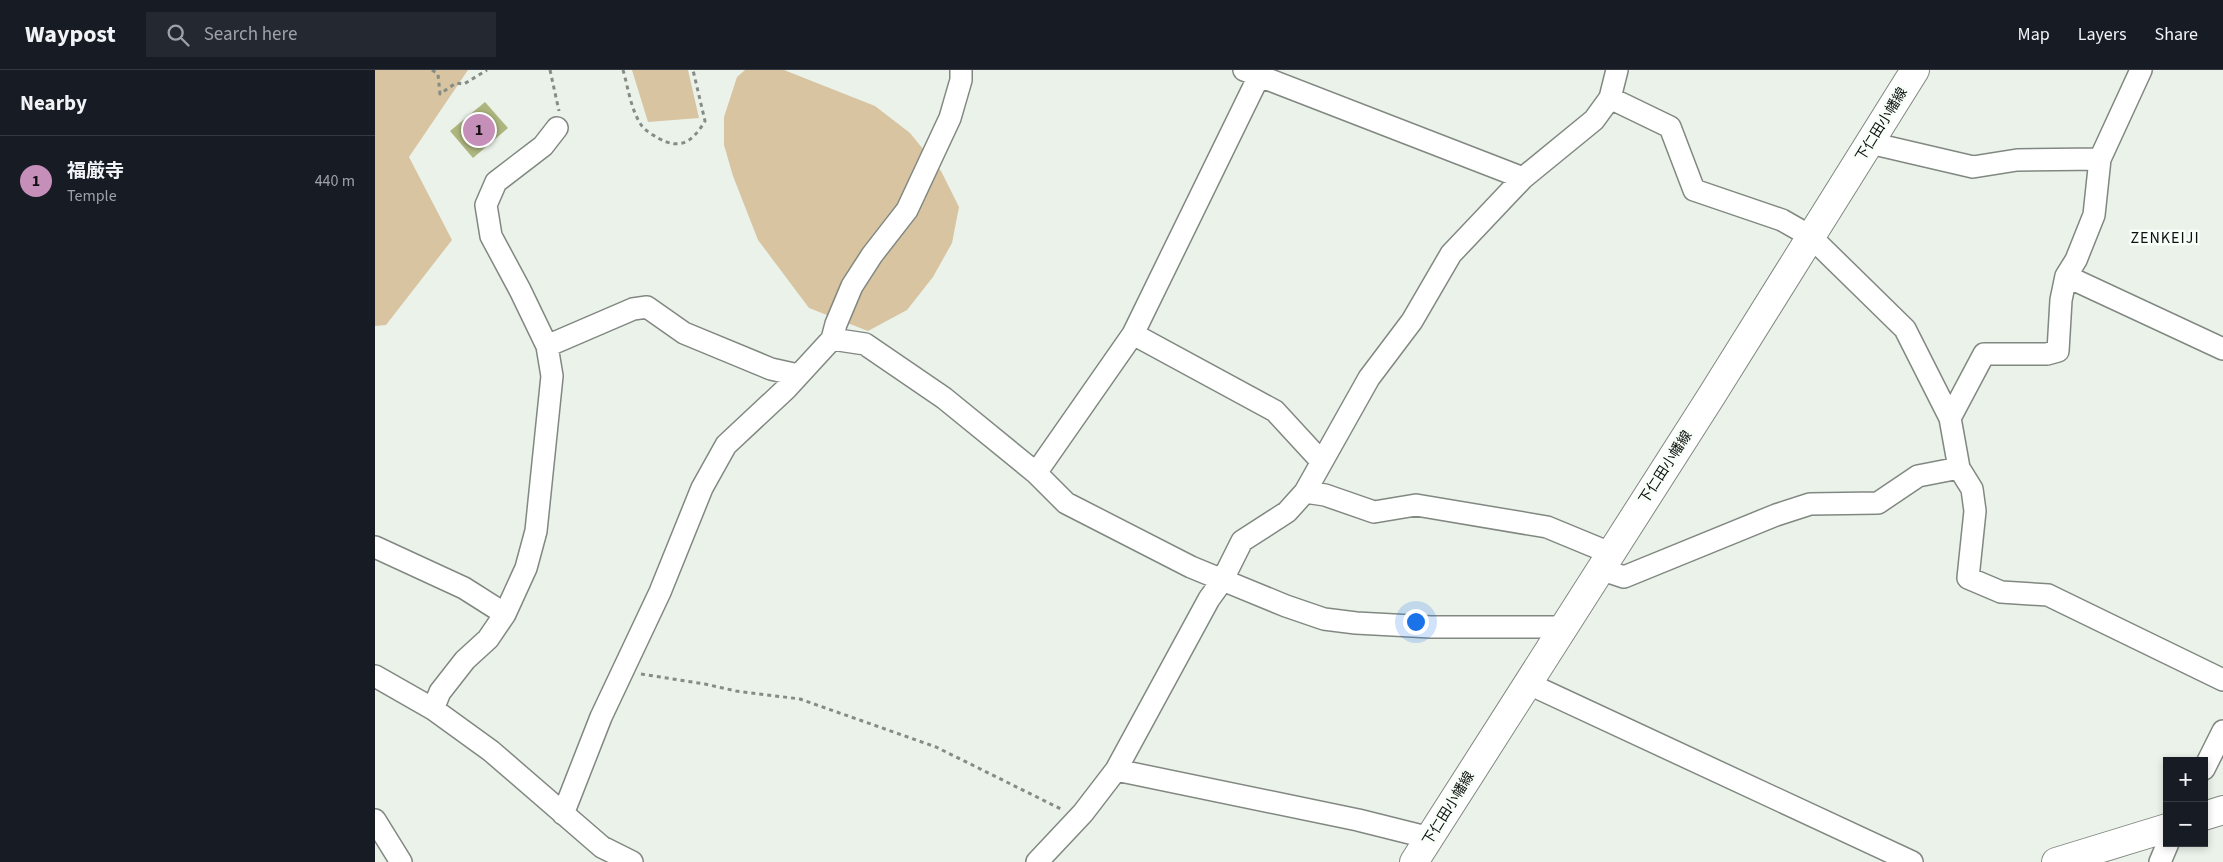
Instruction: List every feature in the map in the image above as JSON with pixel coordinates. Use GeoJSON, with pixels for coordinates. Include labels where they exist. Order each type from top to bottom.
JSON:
{"type":"FeatureCollection","features":[{"type":"Feature","properties":{"kind":"main road","name":"下仁田小幡線"},"geometry":{"type":"LineString","coordinates":[[1414,862],[1915,70]]}},
{"type":"Feature","properties":{"kind":"main road"},"geometry":{"type":"LineString","coordinates":[[2208,815],[2223,810]]}},
{"type":"Feature","properties":{"kind":"main road"},"geometry":{"type":"LineString","coordinates":[[2056,862],[2163,829]]}},
{"type":"Feature","properties":{"kind":"street"},"geometry":{"type":"LineString","coordinates":[[563,814],[601,717],[625,670],[660,592],[701,488],[727,445],[832,339],[836,324],[852,286],[872,255],[907,210],[950,118],[961,80],[961,70]]}},
{"type":"Feature","properties":{"kind":"street"},"geometry":{"type":"LineString","coordinates":[[1037,862],[1079,818],[1116,770],[1209,599],[1222,581],[1242,540],[1287,512],[1305,492],[1369,378],[1412,321],[1451,254],[1523,178],[1593,120],[1610,98],[1617,70]]}},
{"type":"Feature","properties":{"kind":"street"},"geometry":{"type":"LineString","coordinates":[[1950,418],[1984,354],[2047,354],[2058,351],[2061,300],[2066,276],[2076,260],[2095,215],[2100,159],[2141,70]]}},
{"type":"Feature","properties":{"kind":"street"},"geometry":{"type":"LineString","coordinates":[[1036,472],[1133,334],[1255,72],[1523,178]]}},
{"type":"Feature","properties":{"kind":"street"},"geometry":{"type":"LineString","coordinates":[[1610,98],[1670,127],[1694,190],[1782,220],[1810,236],[1905,329],[1950,418],[1959,468],[1972,489],[1975,510],[1968,578],[2001,592],[2048,595],[2223,680]]}},
{"type":"Feature","properties":{"kind":"street"},"geometry":{"type":"LineString","coordinates":[[433,709],[440,692],[465,660],[488,639],[505,614],[526,568],[536,531],[552,376],[547,346],[491,236],[486,206],[496,182],[543,146],[557,128]]}},
{"type":"Feature","properties":{"kind":"street"},"geometry":{"type":"LineString","coordinates":[[1870,143],[1973,167],[2017,160],[2100,159]]}},
{"type":"Feature","properties":{"kind":"street"},"geometry":{"type":"LineString","coordinates":[[2066,276],[2223,349]]}},
{"type":"Feature","properties":{"kind":"street"},"geometry":{"type":"LineString","coordinates":[[547,346],[633,309],[647,307],[683,333],[771,369],[798,375]]}},
{"type":"Feature","properties":{"kind":"street"},"geometry":{"type":"LineString","coordinates":[[1133,334],[1275,411],[1321,461]]}},
{"type":"Feature","properties":{"kind":"street"},"geometry":{"type":"LineString","coordinates":[[832,339],[865,344],[944,398],[1036,472],[1066,503],[1222,581],[1324,619],[1356,623],[1431,627],[1563,627]]}},
{"type":"Feature","properties":{"kind":"street"},"geometry":{"type":"LineString","coordinates":[[1305,492],[1325,495],[1374,512],[1417,506],[1547,527],[1605,561],[1624,577],[1810,504],[1878,502],[1918,476],[1959,468]]}},
{"type":"Feature","properties":{"kind":"street"},"geometry":{"type":"LineString","coordinates":[[375,547],[464,588],[505,614]]}},
{"type":"Feature","properties":{"kind":"street"},"geometry":{"type":"LineString","coordinates":[[375,676],[433,709],[491,751],[602,847],[632,862]]}},
{"type":"Feature","properties":{"kind":"street"},"geometry":{"type":"LineString","coordinates":[[1527,683],[1912,862]]}},
{"type":"Feature","properties":{"kind":"street"},"geometry":{"type":"LineString","coordinates":[[2208,761],[2223,731]]}},
{"type":"Feature","properties":{"kind":"street"},"geometry":{"type":"LineString","coordinates":[[1116,770],[1358,820],[1430,838]]}},
{"type":"Feature","properties":{"kind":"street"},"geometry":{"type":"LineString","coordinates":[[375,820],[401,862]]}},
{"type":"Feature","properties":{"kind":"street"},"geometry":{"type":"LineString","coordinates":[[2160,862],[2166,847]]}},
{"type":"Feature","properties":{"kind":"path"},"geometry":{"type":"LineString","coordinates":[[432,70],[438,74],[440,94],[456,83],[464,84],[487,70]]}},
{"type":"Feature","properties":{"kind":"path"},"geometry":{"type":"LineString","coordinates":[[550,70],[560,110],[557,128]]}},
{"type":"Feature","properties":{"kind":"path"},"geometry":{"type":"LineString","coordinates":[[623,70],[636,114],[643,127],[667,143],[679,145],[690,140],[698,133],[705,121],[693,70]]}},
{"type":"Feature","properties":{"kind":"path"},"geometry":{"type":"LineString","coordinates":[[625,670],[736,691],[800,699],[936,747],[1079,818]]}},
{"type":"Feature","properties":{"kind":"shaded area"},"geometry":{"type":"Polygon","coordinates":[[[375,70],[468,70],[409,157],[452,240],[386,325],[375,326],[375,70]]]}},
{"type":"Feature","properties":{"kind":"shaded area"},"geometry":{"type":"Polygon","coordinates":[[[632,70],[688,70],[699,118],[648,122],[632,70]]]}},
{"type":"Feature","properties":{"kind":"shaded area"},"geometry":{"type":"Polygon","coordinates":[[[745,70],[784,70],[875,106],[910,133],[941,171],[959,207],[952,243],[933,277],[907,310],[868,331],[809,308],[758,240],[733,176],[724,145],[724,117],[737,77],[745,70]]]}},
{"type":"Feature","properties":{"kind":"building"},"geometry":{"type":"Polygon","coordinates":[[[485,102],[508,128],[473,158],[450,131],[485,102]]]}},
{"type":"Feature","properties":{"kind":"place","name":"福厳寺"},"geometry":{"type":"Point","coordinates":[479,130]}},
{"type":"Feature","properties":{"kind":"district","name":"ZENKEIJI"},"geometry":{"type":"Point","coordinates":[2165,237]}}]}
